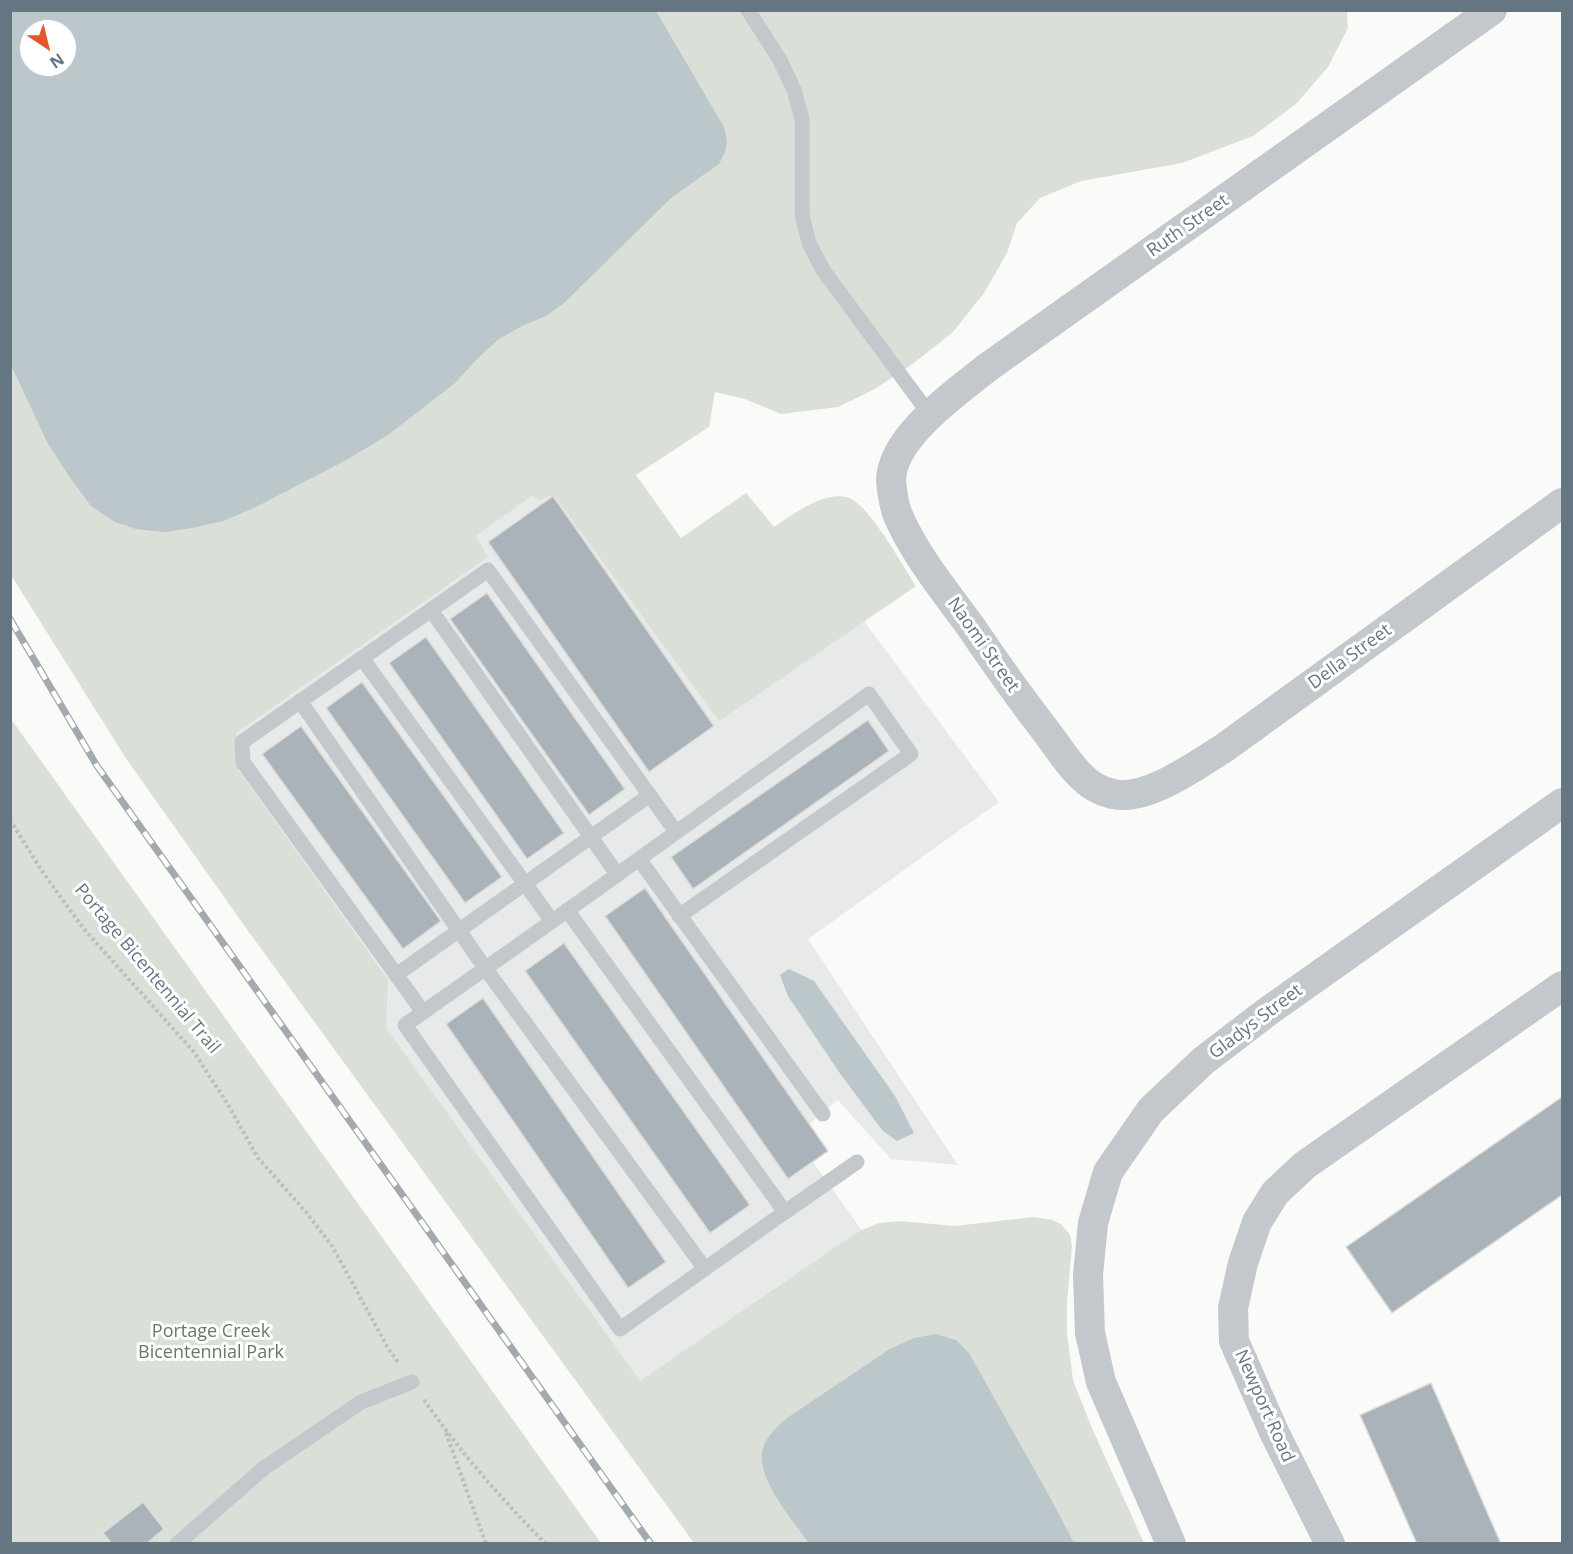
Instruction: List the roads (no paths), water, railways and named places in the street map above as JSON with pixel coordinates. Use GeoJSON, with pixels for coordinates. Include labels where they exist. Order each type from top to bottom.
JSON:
{"type":"FeatureCollection","features":[{"type":"Feature","properties":{"kind":"street","name":"Ruth Street"},"geometry":{"type":"LineString","coordinates":[[897,456],[920,424],[988,367],[1492,10]]}},
{"type":"Feature","properties":{"kind":"street","name":"Naomi Street"},"geometry":{"type":"LineString","coordinates":[[897,456],[891,480],[896,511],[929,568],[1014,690],[1079,774],[1096,789],[1115,795],[1128,796]]}},
{"type":"Feature","properties":{"kind":"street","name":"Della Street"},"geometry":{"type":"LineString","coordinates":[[1128,796],[1157,787],[1224,748],[1563,503]]}},
{"type":"Feature","properties":{"kind":"street","name":"Gladys Street"},"geometry":{"type":"LineString","coordinates":[[1171,1544],[1101,1382],[1090,1334],[1088,1275],[1093,1223],[1108,1173],[1150,1110],[1203,1061],[1267,1012],[1562,805]]}},
{"type":"Feature","properties":{"kind":"street","name":"Newport Road"},"geometry":{"type":"LineString","coordinates":[[1330,1544],[1274,1432],[1234,1341],[1233,1308],[1243,1263],[1257,1222],[1275,1193],[1305,1165],[1563,986]]}},
{"type":"Feature","properties":{"kind":"lane"},"geometry":{"type":"LineString","coordinates":[[748,10],[780,60],[797,100],[802,119],[802,215],[809,243],[823,270],[930,415]]}},
{"type":"Feature","properties":{"kind":"lane"},"geometry":{"type":"LineString","coordinates":[[423,1012],[243,762],[242,742],[488,570],[676,832]]}},
{"type":"Feature","properties":{"kind":"lane"},"geometry":{"type":"LineString","coordinates":[[431,610],[617,874]]}},
{"type":"Feature","properties":{"kind":"lane"},"geometry":{"type":"LineString","coordinates":[[362,658],[552,921]]}},
{"type":"Feature","properties":{"kind":"lane"},"geometry":{"type":"LineString","coordinates":[[680,916],[911,754],[870,694],[405,1025],[620,1329],[857,1162]]}},
{"type":"Feature","properties":{"kind":"lane"},"geometry":{"type":"LineString","coordinates":[[300,701],[485,968],[705,1269]]}},
{"type":"Feature","properties":{"kind":"lane"},"geometry":{"type":"LineString","coordinates":[[396,975],[650,795]]}},
{"type":"Feature","properties":{"kind":"lane"},"geometry":{"type":"LineString","coordinates":[[639,859],[823,1114]]}},
{"type":"Feature","properties":{"kind":"lane"},"geometry":{"type":"LineString","coordinates":[[567,910],[785,1212]]}},
{"type":"Feature","properties":{"kind":"lane"},"geometry":{"type":"LineString","coordinates":[[177,1544],[264,1468],[361,1402],[412,1382]]}},
{"type":"Feature","properties":{"kind":"railway"},"geometry":{"type":"LineString","coordinates":[[10,619],[97,766],[651,1544]]}},
{"type":"Feature","properties":{"kind":"park label","name":"Portage Creek Bicentennial Park"},"geometry":{"type":"Point","coordinates":[211,1342]}}]}
